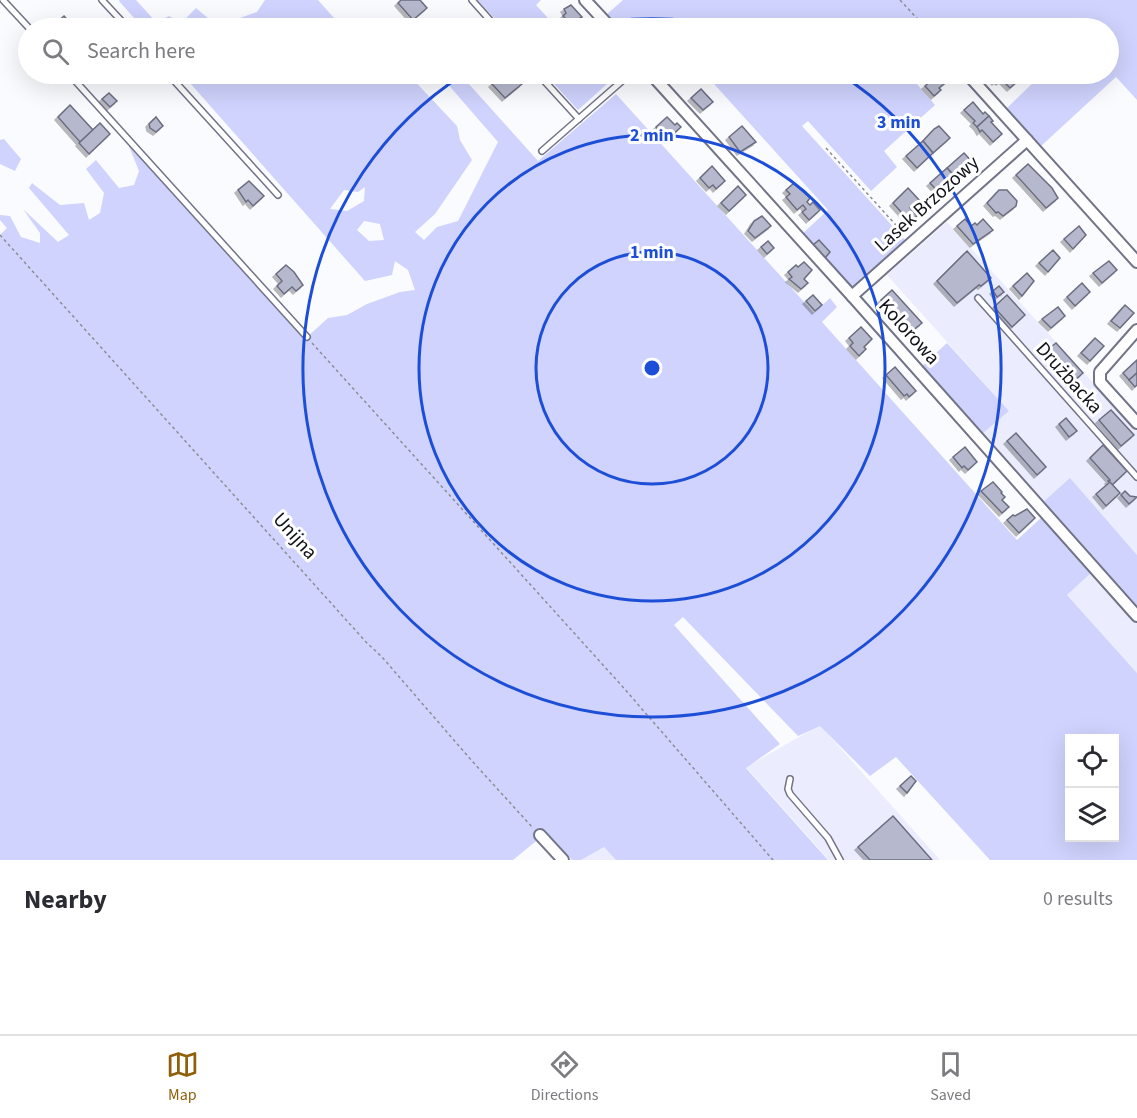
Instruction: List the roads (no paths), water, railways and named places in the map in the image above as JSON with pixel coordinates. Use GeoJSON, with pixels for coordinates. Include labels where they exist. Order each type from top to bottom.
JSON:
{"type":"FeatureCollection","features":[{"type":"Feature","properties":{"kind":"street"},"geometry":{"type":"LineString","coordinates":[[585,0],[602,18]]}},
{"type":"Feature","properties":{"kind":"street","name":"Kolorowa"},"geometry":{"type":"LineString","coordinates":[[660,84],[1137,616]]}},
{"type":"Feature","properties":{"kind":"street"},"geometry":{"type":"LineString","coordinates":[[976,84],[1137,262]]}},
{"type":"Feature","properties":{"kind":"street","name":"Lasek Brzozowy"},"geometry":{"type":"LineString","coordinates":[[852,296],[1027,140]]}},
{"type":"Feature","properties":{"kind":"street"},"geometry":{"type":"LineString","coordinates":[[1137,330],[1100,372],[1100,382],[1137,423]]}},
{"type":"Feature","properties":{"kind":"street"},"geometry":{"type":"LineString","coordinates":[[540,835],[563,860]]}},
{"type":"Feature","properties":{"kind":"lane"},"geometry":{"type":"LineString","coordinates":[[3,0],[20,18]]}},
{"type":"Feature","properties":{"kind":"lane"},"geometry":{"type":"LineString","coordinates":[[102,0],[119,18]]}},
{"type":"Feature","properties":{"kind":"lane"},"geometry":{"type":"LineString","coordinates":[[472,0],[488,18]]}},
{"type":"Feature","properties":{"kind":"lane"},"geometry":{"type":"LineString","coordinates":[[78,84],[307,337]]}},
{"type":"Feature","properties":{"kind":"lane"},"geometry":{"type":"LineString","coordinates":[[177,84],[278,195]]}},
{"type":"Feature","properties":{"kind":"lane"},"geometry":{"type":"LineString","coordinates":[[547,84],[579,119]]}},
{"type":"Feature","properties":{"kind":"lane"},"geometry":{"type":"LineString","coordinates":[[542,151],[619,84]]}},
{"type":"Feature","properties":{"kind":"lane","name":"Drużbacka"},"geometry":{"type":"LineString","coordinates":[[978,298],[1137,477]]}},
{"type":"Feature","properties":{"kind":"lane"},"geometry":{"type":"LineString","coordinates":[[790,779],[788,789],[790,794],[828,838],[840,860]]}}]}
